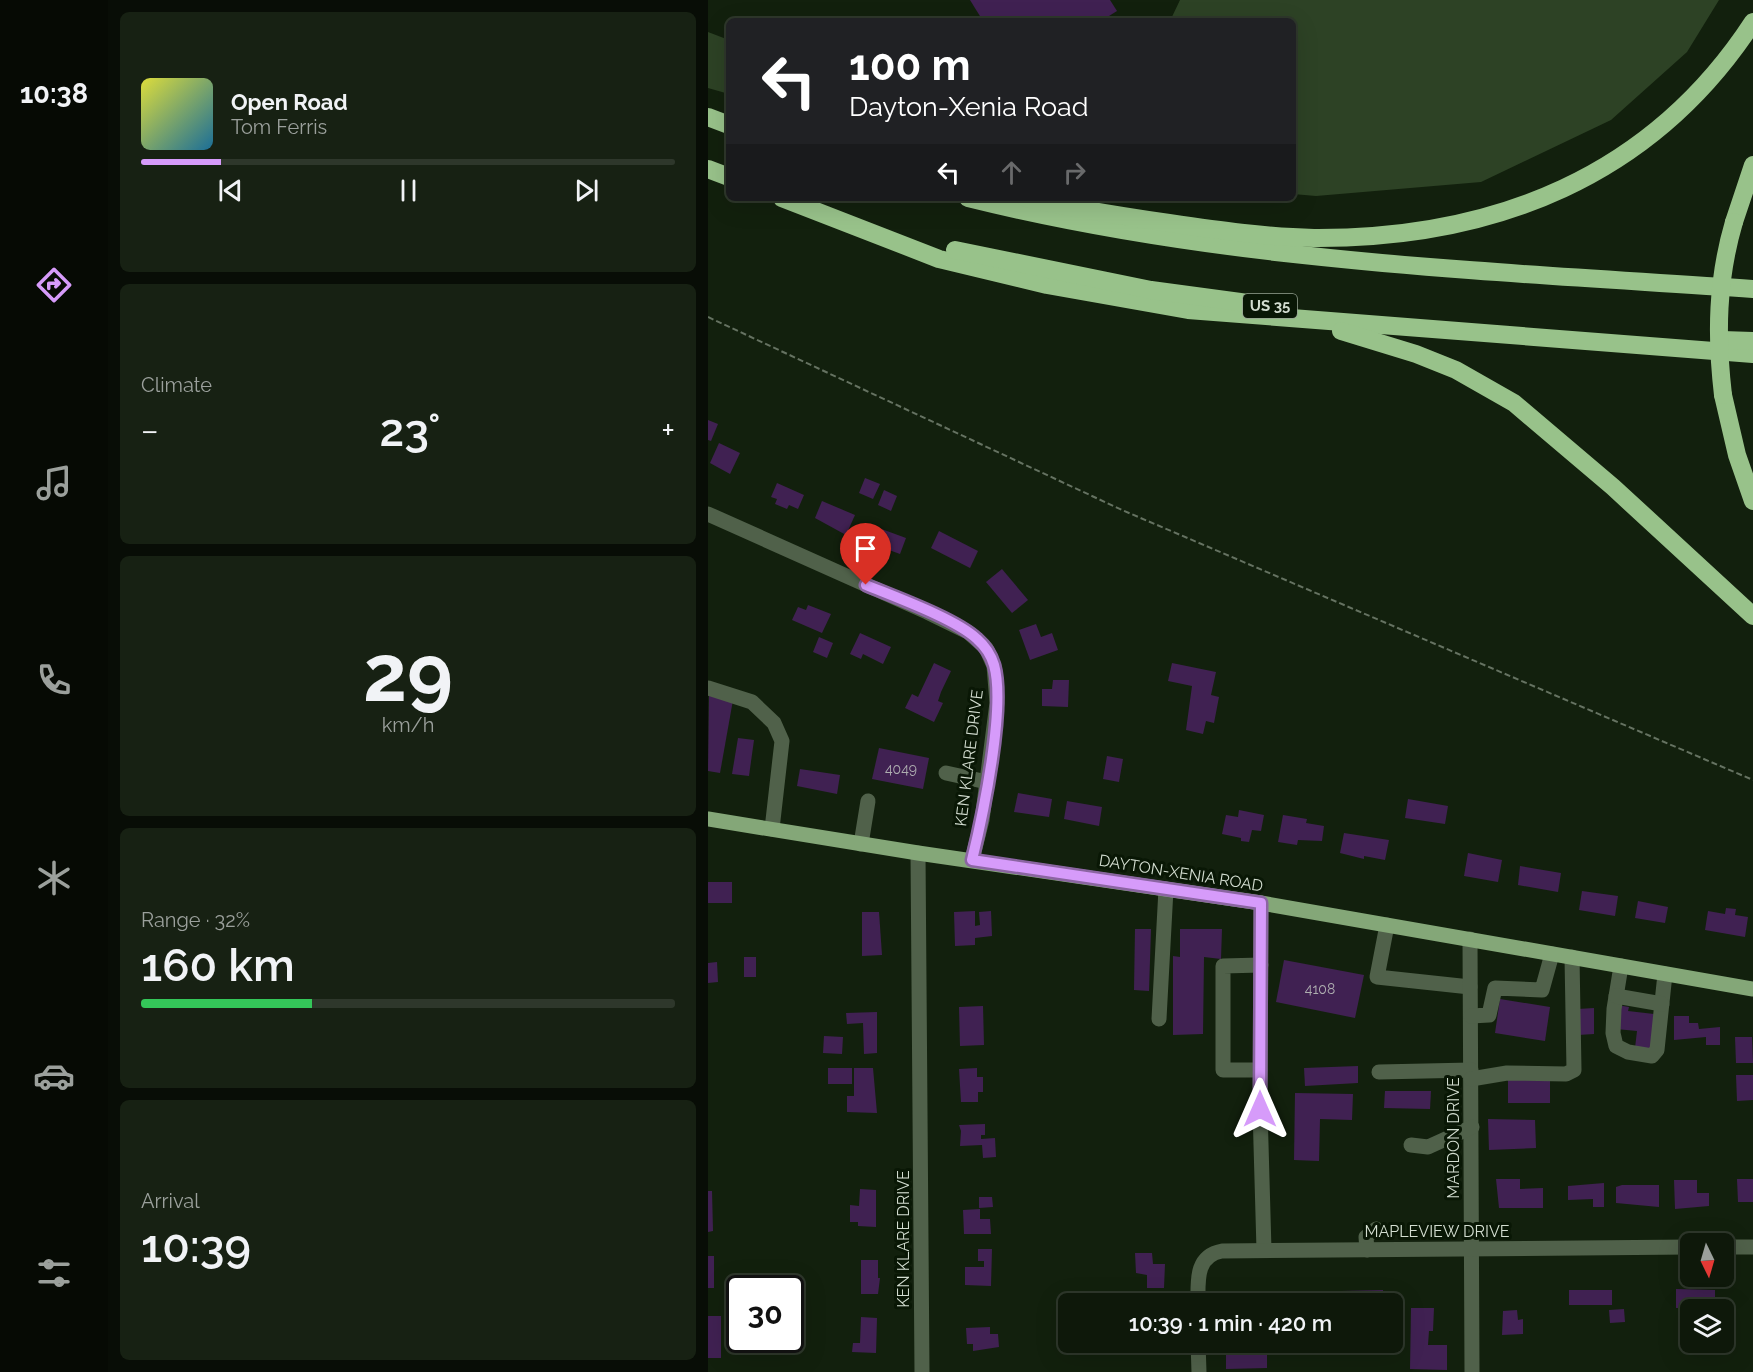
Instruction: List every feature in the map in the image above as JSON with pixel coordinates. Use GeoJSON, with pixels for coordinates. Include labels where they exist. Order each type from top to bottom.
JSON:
{"type":"FeatureCollection","features":[{"type":"Feature","properties":{"kind":"highway"},"geometry":{"type":"LineString","coordinates":[[1039,201],[1073,209],[1219,230],[1292,237],[1382,235],[1490,216],[1572,186],[1635,148],[1700,92],[1753,22]]}},
{"type":"Feature","properties":{"kind":"highway"},"geometry":{"type":"LineString","coordinates":[[709,118],[726,124]]}},
{"type":"Feature","properties":{"kind":"highway"},"geometry":{"type":"LineString","coordinates":[[1753,165],[1722,267],[1717,315],[1723,395],[1737,455],[1753,501]]}},
{"type":"Feature","properties":{"kind":"highway"},"geometry":{"type":"LineString","coordinates":[[708,169],[726,176]]}},
{"type":"Feature","properties":{"kind":"highway"},"geometry":{"type":"LineString","coordinates":[[790,201],[939,259],[1047,285],[1188,310],[1317,322],[1753,354]]}},
{"type":"Feature","properties":{"kind":"highway","name":"US 35"},"geometry":{"type":"LineString","coordinates":[[790,201],[904,238],[976,255],[1108,282],[1250,304],[1753,341]]}},
{"type":"Feature","properties":{"kind":"highway"},"geometry":{"type":"LineString","coordinates":[[983,201],[1110,229],[1263,252],[1415,267],[1753,289]]}},
{"type":"Feature","properties":{"kind":"highway"},"geometry":{"type":"LineString","coordinates":[[1317,322],[1416,354],[1456,370],[1514,403],[1597,472],[1753,616]]}},
{"type":"Feature","properties":{"kind":"main road","name":"DAYTON-XENIA ROAD"},"geometry":{"type":"LineString","coordinates":[[708,819],[918,853],[1261,903],[1753,989]]}},
{"type":"Feature","properties":{"kind":"street","name":"KEN KLARE DRIVE"},"geometry":{"type":"LineString","coordinates":[[708,514],[927,612],[976,638],[990,654],[997,684],[995,720],[987,782],[972,860]]}},
{"type":"Feature","properties":{"kind":"street"},"geometry":{"type":"LineString","coordinates":[[708,688],[752,702],[774,723],[782,741],[772,829]]}},
{"type":"Feature","properties":{"kind":"street"},"geometry":{"type":"LineString","coordinates":[[946,773],[987,782]]}},
{"type":"Feature","properties":{"kind":"street"},"geometry":{"type":"LineString","coordinates":[[861,844],[868,801]]}},
{"type":"Feature","properties":{"kind":"street","name":"KEN KLARE DRIVE"},"geometry":{"type":"LineString","coordinates":[[918,853],[922,1372]]}},
{"type":"Feature","properties":{"kind":"street"},"geometry":{"type":"LineString","coordinates":[[1158,1019],[1166,889]]}},
{"type":"Feature","properties":{"kind":"street"},"geometry":{"type":"LineString","coordinates":[[1261,903],[1260,1070],[1264,1250]]}},
{"type":"Feature","properties":{"kind":"street"},"geometry":{"type":"LineString","coordinates":[[1387,925],[1377,977],[1470,987]]}},
{"type":"Feature","properties":{"kind":"street","name":"MARDON DRIVE"},"geometry":{"type":"LineString","coordinates":[[1470,939],[1472,1372]]}},
{"type":"Feature","properties":{"kind":"street"},"geometry":{"type":"LineString","coordinates":[[1471,1016],[1489,1015],[1495,988],[1542,990],[1552,954]]}},
{"type":"Feature","properties":{"kind":"street"},"geometry":{"type":"LineString","coordinates":[[1379,1072],[1566,1074],[1574,1070],[1572,957]]}},
{"type":"Feature","properties":{"kind":"street"},"geometry":{"type":"LineString","coordinates":[[1260,1070],[1222,1070],[1222,1012],[1223,966],[1261,964]]}},
{"type":"Feature","properties":{"kind":"street"},"geometry":{"type":"LineString","coordinates":[[1621,966],[1613,1033],[1616,1046],[1643,1056],[1652,1056],[1657,1050],[1665,974]]}},
{"type":"Feature","properties":{"kind":"street"},"geometry":{"type":"LineString","coordinates":[[1616,996],[1662,1004]]}},
{"type":"Feature","properties":{"kind":"street"},"geometry":{"type":"LineString","coordinates":[[1411,1145],[1428,1147],[1472,1127]]}},
{"type":"Feature","properties":{"kind":"street"},"geometry":{"type":"LineString","coordinates":[[1367,1250],[1366,1237],[1376,1230]]}},
{"type":"Feature","properties":{"kind":"street","name":"MAPLEVIEW DRIVE"},"geometry":{"type":"LineString","coordinates":[[1198,1293],[1198,1276],[1203,1262],[1216,1252],[1680,1247]]}},
{"type":"Feature","properties":{"kind":"street"},"geometry":{"type":"LineString","coordinates":[[1734,1247],[1753,1247]]}},
{"type":"Feature","properties":{"kind":"street"},"geometry":{"type":"LineString","coordinates":[[1198,1353],[1199,1372]]}},
{"type":"Feature","properties":{"kind":"path"},"geometry":{"type":"LineString","coordinates":[[708,317],[1122,510],[1753,780]]}},
{"type":"Feature","properties":{"kind":"green space"},"geometry":{"type":"Polygon","coordinates":[[[1180,0],[1719,0],[1687,52],[1611,120],[1481,182],[1316,196],[1296,194],[1296,18],[1171,18],[1180,0]]]}},
{"type":"Feature","properties":{"kind":"green space"},"geometry":{"type":"Polygon","coordinates":[[[708,32],[726,39],[726,93],[708,88],[708,32]]]}},
{"type":"Feature","properties":{"kind":"building"},"geometry":{"type":"Polygon","coordinates":[[[970,0],[1110,0],[1117,11],[1106,18],[981,18],[970,0]]]}},
{"type":"Feature","properties":{"kind":"building"},"geometry":{"type":"Polygon","coordinates":[[[708,420],[718,424],[711,441],[708,440],[708,420]]]}},
{"type":"Feature","properties":{"kind":"building"},"geometry":{"type":"Polygon","coordinates":[[[719,443],[740,453],[730,474],[710,463],[719,443]]]}},
{"type":"Feature","properties":{"kind":"building"},"geometry":{"type":"Polygon","coordinates":[[[865,478],[880,484],[873,499],[859,493],[865,478]]]}},
{"type":"Feature","properties":{"kind":"building"},"geometry":{"type":"Polygon","coordinates":[[[777,483],[804,495],[798,509],[789,505],[787,509],[775,504],[777,499],[771,497],[777,483]]]}},
{"type":"Feature","properties":{"kind":"building"},"geometry":{"type":"Polygon","coordinates":[[[884,490],[897,496],[891,511],[878,505],[884,490]]]}},
{"type":"Feature","properties":{"kind":"building"},"geometry":{"type":"Polygon","coordinates":[[[822,501],[855,515],[846,535],[815,518],[822,501]]]}},
{"type":"Feature","properties":{"kind":"building"},"geometry":{"type":"Polygon","coordinates":[[[876,527],[906,538],[900,554],[870,543],[876,527]]]}},
{"type":"Feature","properties":{"kind":"building"},"geometry":{"type":"Polygon","coordinates":[[[939,531],[978,551],[970,568],[931,548],[939,531]]]}},
{"type":"Feature","properties":{"kind":"building"},"geometry":{"type":"Polygon","coordinates":[[[1002,569],[1028,600],[1012,613],[986,582],[1002,569]]]}},
{"type":"Feature","properties":{"kind":"building"},"geometry":{"type":"Polygon","coordinates":[[[808,605],[831,614],[822,633],[792,620],[798,607],[806,610],[808,605]]]}},
{"type":"Feature","properties":{"kind":"building"},"geometry":{"type":"Polygon","coordinates":[[[1036,624],[1041,637],[1052,633],[1058,650],[1030,660],[1019,630],[1036,624]]]}},
{"type":"Feature","properties":{"kind":"building"},"geometry":{"type":"Polygon","coordinates":[[[860,633],[891,647],[883,664],[863,654],[861,659],[850,654],[860,633]]]}},
{"type":"Feature","properties":{"kind":"building"},"geometry":{"type":"Polygon","coordinates":[[[819,637],[833,643],[827,658],[813,652],[819,637]]]}},
{"type":"Feature","properties":{"kind":"building"},"geometry":{"type":"Polygon","coordinates":[[[934,663],[951,671],[938,701],[943,703],[934,722],[905,708],[912,694],[918,697],[934,663]]]}},
{"type":"Feature","properties":{"kind":"building"},"geometry":{"type":"Polygon","coordinates":[[[1172,663],[1216,672],[1211,695],[1219,697],[1214,723],[1206,721],[1203,734],[1186,730],[1192,686],[1168,681],[1172,663]]]}},
{"type":"Feature","properties":{"kind":"building"},"geometry":{"type":"Polygon","coordinates":[[[1053,680],[1069,680],[1068,707],[1042,706],[1042,689],[1052,689],[1053,680]]]}},
{"type":"Feature","properties":{"kind":"building"},"geometry":{"type":"Polygon","coordinates":[[[709,695],[733,700],[720,773],[708,771],[709,695]]]}},
{"type":"Feature","properties":{"kind":"building"},"geometry":{"type":"Polygon","coordinates":[[[738,738],[754,740],[749,776],[732,774],[738,738]]]}},
{"type":"Feature","properties":{"kind":"building"},"geometry":{"type":"Polygon","coordinates":[[[879,748],[929,758],[923,789],[872,779],[879,748]]]}},
{"type":"Feature","properties":{"kind":"building"},"geometry":{"type":"Polygon","coordinates":[[[1107,756],[1123,759],[1119,782],[1103,779],[1107,756]]]}},
{"type":"Feature","properties":{"kind":"building"},"geometry":{"type":"Polygon","coordinates":[[[800,769],[840,775],[837,794],[797,786],[800,769]]]}},
{"type":"Feature","properties":{"kind":"building"},"geometry":{"type":"Polygon","coordinates":[[[1018,793],[1052,799],[1049,817],[1014,812],[1018,793]]]}},
{"type":"Feature","properties":{"kind":"building"},"geometry":{"type":"Polygon","coordinates":[[[1408,799],[1448,806],[1445,824],[1405,818],[1408,799]]]}},
{"type":"Feature","properties":{"kind":"building"},"geometry":{"type":"Polygon","coordinates":[[[1067,801],[1102,807],[1099,826],[1064,819],[1067,801]]]}},
{"type":"Feature","properties":{"kind":"building"},"geometry":{"type":"Polygon","coordinates":[[[1239,810],[1264,815],[1261,831],[1252,830],[1249,842],[1222,834],[1226,815],[1238,817],[1239,810]]]}},
{"type":"Feature","properties":{"kind":"building"},"geometry":{"type":"Polygon","coordinates":[[[1283,815],[1307,819],[1306,823],[1324,826],[1322,841],[1298,840],[1297,845],[1278,842],[1283,815]]]}},
{"type":"Feature","properties":{"kind":"building"},"geometry":{"type":"Polygon","coordinates":[[[1344,833],[1389,840],[1385,860],[1364,856],[1364,859],[1340,853],[1344,833]]]}},
{"type":"Feature","properties":{"kind":"building"},"geometry":{"type":"Polygon","coordinates":[[[1468,853],[1502,860],[1498,882],[1464,876],[1468,853]]]}},
{"type":"Feature","properties":{"kind":"building"},"geometry":{"type":"Polygon","coordinates":[[[1520,866],[1561,873],[1558,892],[1518,885],[1520,866]]]}},
{"type":"Feature","properties":{"kind":"building"},"geometry":{"type":"Polygon","coordinates":[[[708,882],[732,882],[732,903],[708,903],[708,882]]]}},
{"type":"Feature","properties":{"kind":"building"},"geometry":{"type":"Polygon","coordinates":[[[1582,891],[1618,896],[1615,916],[1579,910],[1582,891]]]}},
{"type":"Feature","properties":{"kind":"building"},"geometry":{"type":"Polygon","coordinates":[[[1638,901],[1668,907],[1665,923],[1635,918],[1638,901]]]}},
{"type":"Feature","properties":{"kind":"building"},"geometry":{"type":"Polygon","coordinates":[[[1726,908],[1736,909],[1735,915],[1748,917],[1745,937],[1705,930],[1708,911],[1725,914],[1726,908]]]}},
{"type":"Feature","properties":{"kind":"building"},"geometry":{"type":"Polygon","coordinates":[[[975,911],[975,926],[980,925],[979,912],[991,911],[992,936],[975,938],[975,945],[955,946],[954,912],[975,911]]]}},
{"type":"Feature","properties":{"kind":"building"},"geometry":{"type":"Polygon","coordinates":[[[862,912],[879,912],[882,955],[862,956],[862,912]]]}},
{"type":"Feature","properties":{"kind":"building"},"geometry":{"type":"Polygon","coordinates":[[[1135,929],[1151,929],[1149,991],[1134,990],[1135,929]]]}},
{"type":"Feature","properties":{"kind":"building"},"geometry":{"type":"Polygon","coordinates":[[[1180,929],[1222,929],[1221,959],[1204,957],[1203,1034],[1173,1035],[1173,956],[1180,957],[1180,929]]]}},
{"type":"Feature","properties":{"kind":"building"},"geometry":{"type":"Polygon","coordinates":[[[744,957],[756,957],[756,977],[744,977],[744,957]]]}},
{"type":"Feature","properties":{"kind":"building"},"geometry":{"type":"Polygon","coordinates":[[[1284,960],[1364,975],[1355,1018],[1276,1002],[1284,960]]]}},
{"type":"Feature","properties":{"kind":"building"},"geometry":{"type":"Polygon","coordinates":[[[717,962],[718,982],[708,983],[708,963],[717,962]]]}},
{"type":"Feature","properties":{"kind":"building"},"geometry":{"type":"Polygon","coordinates":[[[1500,999],[1550,1007],[1545,1041],[1495,1033],[1500,999]]]}},
{"type":"Feature","properties":{"kind":"building"},"geometry":{"type":"Polygon","coordinates":[[[1617,1005],[1629,1007],[1628,1011],[1654,1014],[1651,1049],[1635,1048],[1637,1031],[1616,1029],[1617,1005]]]}},
{"type":"Feature","properties":{"kind":"building"},"geometry":{"type":"Polygon","coordinates":[[[983,1006],[984,1045],[960,1046],[959,1007],[983,1006]]]}},
{"type":"Feature","properties":{"kind":"building"},"geometry":{"type":"Polygon","coordinates":[[[1594,1008],[1594,1034],[1578,1035],[1578,1009],[1594,1008]]]}},
{"type":"Feature","properties":{"kind":"building"},"geometry":{"type":"Polygon","coordinates":[[[877,1012],[877,1053],[864,1054],[863,1023],[847,1024],[846,1013],[877,1012]]]}},
{"type":"Feature","properties":{"kind":"building"},"geometry":{"type":"Polygon","coordinates":[[[1674,1016],[1689,1016],[1689,1023],[1698,1023],[1699,1029],[1720,1027],[1720,1045],[1706,1045],[1706,1037],[1674,1040],[1674,1016]]]}},
{"type":"Feature","properties":{"kind":"building"},"geometry":{"type":"Polygon","coordinates":[[[824,1036],[843,1037],[842,1054],[823,1053],[824,1036]]]}},
{"type":"Feature","properties":{"kind":"building"},"geometry":{"type":"Polygon","coordinates":[[[1735,1037],[1752,1037],[1753,1063],[1736,1063],[1735,1037]]]}},
{"type":"Feature","properties":{"kind":"building"},"geometry":{"type":"Polygon","coordinates":[[[1358,1066],[1358,1083],[1305,1086],[1304,1068],[1358,1066]]]}},
{"type":"Feature","properties":{"kind":"building"},"geometry":{"type":"Polygon","coordinates":[[[828,1068],[852,1068],[852,1084],[828,1084],[828,1068]]]}},
{"type":"Feature","properties":{"kind":"building"},"geometry":{"type":"Polygon","coordinates":[[[854,1068],[873,1068],[877,1113],[847,1112],[847,1096],[854,1096],[854,1068]]]}},
{"type":"Feature","properties":{"kind":"building"},"geometry":{"type":"Polygon","coordinates":[[[977,1068],[977,1077],[983,1077],[983,1092],[978,1092],[978,1102],[961,1102],[959,1069],[977,1068]]]}},
{"type":"Feature","properties":{"kind":"building"},"geometry":{"type":"Polygon","coordinates":[[[1508,1075],[1550,1076],[1550,1103],[1508,1103],[1508,1075]]]}},
{"type":"Feature","properties":{"kind":"building"},"geometry":{"type":"Polygon","coordinates":[[[1736,1075],[1753,1075],[1753,1100],[1737,1101],[1736,1075]]]}},
{"type":"Feature","properties":{"kind":"building"},"geometry":{"type":"Polygon","coordinates":[[[1385,1091],[1431,1091],[1430,1109],[1384,1108],[1385,1091]]]}},
{"type":"Feature","properties":{"kind":"building"},"geometry":{"type":"Polygon","coordinates":[[[1295,1093],[1353,1094],[1352,1120],[1320,1119],[1319,1161],[1294,1160],[1295,1093]]]}},
{"type":"Feature","properties":{"kind":"building"},"geometry":{"type":"Polygon","coordinates":[[[1488,1119],[1535,1120],[1536,1148],[1489,1150],[1488,1119]]]}},
{"type":"Feature","properties":{"kind":"building"},"geometry":{"type":"Polygon","coordinates":[[[985,1124],[985,1135],[981,1135],[981,1139],[995,1138],[996,1157],[983,1158],[982,1145],[960,1146],[959,1125],[985,1124]]]}},
{"type":"Feature","properties":{"kind":"building"},"geometry":{"type":"Polygon","coordinates":[[[1496,1179],[1520,1179],[1520,1189],[1543,1188],[1543,1208],[1499,1208],[1496,1179]]]}},
{"type":"Feature","properties":{"kind":"building"},"geometry":{"type":"Polygon","coordinates":[[[1737,1179],[1753,1179],[1753,1202],[1738,1202],[1737,1179]]]}},
{"type":"Feature","properties":{"kind":"building"},"geometry":{"type":"Polygon","coordinates":[[[1674,1180],[1697,1180],[1697,1193],[1709,1193],[1709,1206],[1675,1209],[1674,1180]]]}},
{"type":"Feature","properties":{"kind":"building"},"geometry":{"type":"Polygon","coordinates":[[[1604,1183],[1604,1207],[1593,1207],[1593,1199],[1568,1200],[1568,1186],[1604,1183]]]}},
{"type":"Feature","properties":{"kind":"building"},"geometry":{"type":"Polygon","coordinates":[[[1659,1185],[1659,1207],[1616,1203],[1616,1187],[1659,1185]]]}},
{"type":"Feature","properties":{"kind":"building"},"geometry":{"type":"Polygon","coordinates":[[[860,1189],[876,1190],[876,1227],[858,1226],[858,1222],[850,1222],[850,1205],[859,1206],[860,1189]]]}},
{"type":"Feature","properties":{"kind":"building"},"geometry":{"type":"Polygon","coordinates":[[[708,1191],[712,1191],[713,1231],[708,1232],[708,1191]]]}},
{"type":"Feature","properties":{"kind":"building"},"geometry":{"type":"Polygon","coordinates":[[[979,1197],[992,1197],[993,1207],[979,1208],[979,1197]]]}},
{"type":"Feature","properties":{"kind":"building"},"geometry":{"type":"Polygon","coordinates":[[[980,1209],[980,1219],[990,1219],[991,1234],[964,1234],[963,1210],[980,1209]]]}},
{"type":"Feature","properties":{"kind":"building"},"geometry":{"type":"Polygon","coordinates":[[[978,1249],[992,1249],[991,1286],[965,1285],[965,1267],[984,1267],[984,1261],[978,1261],[978,1249]]]}},
{"type":"Feature","properties":{"kind":"building"},"geometry":{"type":"Polygon","coordinates":[[[1135,1253],[1152,1253],[1153,1264],[1165,1264],[1164,1288],[1147,1288],[1147,1275],[1136,1273],[1135,1253]]]}},
{"type":"Feature","properties":{"kind":"building"},"geometry":{"type":"Polygon","coordinates":[[[708,1256],[714,1256],[714,1288],[708,1288],[708,1256]]]}},
{"type":"Feature","properties":{"kind":"building"},"geometry":{"type":"Polygon","coordinates":[[[861,1260],[878,1260],[878,1278],[880,1278],[878,1294],[861,1294],[861,1260]]]}},
{"type":"Feature","properties":{"kind":"building"},"geometry":{"type":"Polygon","coordinates":[[[1676,1289],[1715,1290],[1715,1299],[1680,1299],[1680,1308],[1676,1308],[1676,1289]]]}},
{"type":"Feature","properties":{"kind":"building"},"geometry":{"type":"Polygon","coordinates":[[[1383,1290],[1383,1293],[1341,1293],[1341,1291],[1383,1290]]]}},
{"type":"Feature","properties":{"kind":"building"},"geometry":{"type":"Polygon","coordinates":[[[1569,1290],[1612,1290],[1612,1305],[1569,1305],[1569,1290]]]}},
{"type":"Feature","properties":{"kind":"building"},"geometry":{"type":"Polygon","coordinates":[[[1411,1308],[1434,1308],[1433,1331],[1429,1331],[1428,1345],[1447,1345],[1447,1370],[1410,1369],[1411,1308]]]}},
{"type":"Feature","properties":{"kind":"building"},"geometry":{"type":"Polygon","coordinates":[[[1624,1309],[1625,1322],[1610,1323],[1609,1310],[1624,1309]]]}},
{"type":"Feature","properties":{"kind":"building"},"geometry":{"type":"Polygon","coordinates":[[[1517,1310],[1518,1320],[1523,1319],[1523,1334],[1502,1335],[1503,1311],[1517,1310]]]}},
{"type":"Feature","properties":{"kind":"building"},"geometry":{"type":"Polygon","coordinates":[[[708,1316],[721,1316],[721,1358],[708,1358],[708,1316]]]}},
{"type":"Feature","properties":{"kind":"building"},"geometry":{"type":"Polygon","coordinates":[[[861,1317],[877,1318],[876,1353],[852,1352],[853,1343],[860,1343],[861,1317]]]}},
{"type":"Feature","properties":{"kind":"building"},"geometry":{"type":"Polygon","coordinates":[[[990,1327],[990,1334],[998,1334],[999,1347],[973,1351],[973,1344],[967,1344],[966,1328],[990,1327]]]}},
{"type":"Feature","properties":{"kind":"building"},"geometry":{"type":"Polygon","coordinates":[[[1226,1353],[1267,1353],[1267,1368],[1226,1369],[1226,1353]]]}},
{"type":"Feature","properties":{"kind":"route"},"geometry":{"type":"LineString","coordinates":[[866,585],[968,633],[976,638],[990,654],[997,684],[997,703],[982,820],[972,860],[1261,903],[1260,1109]]}}]}
